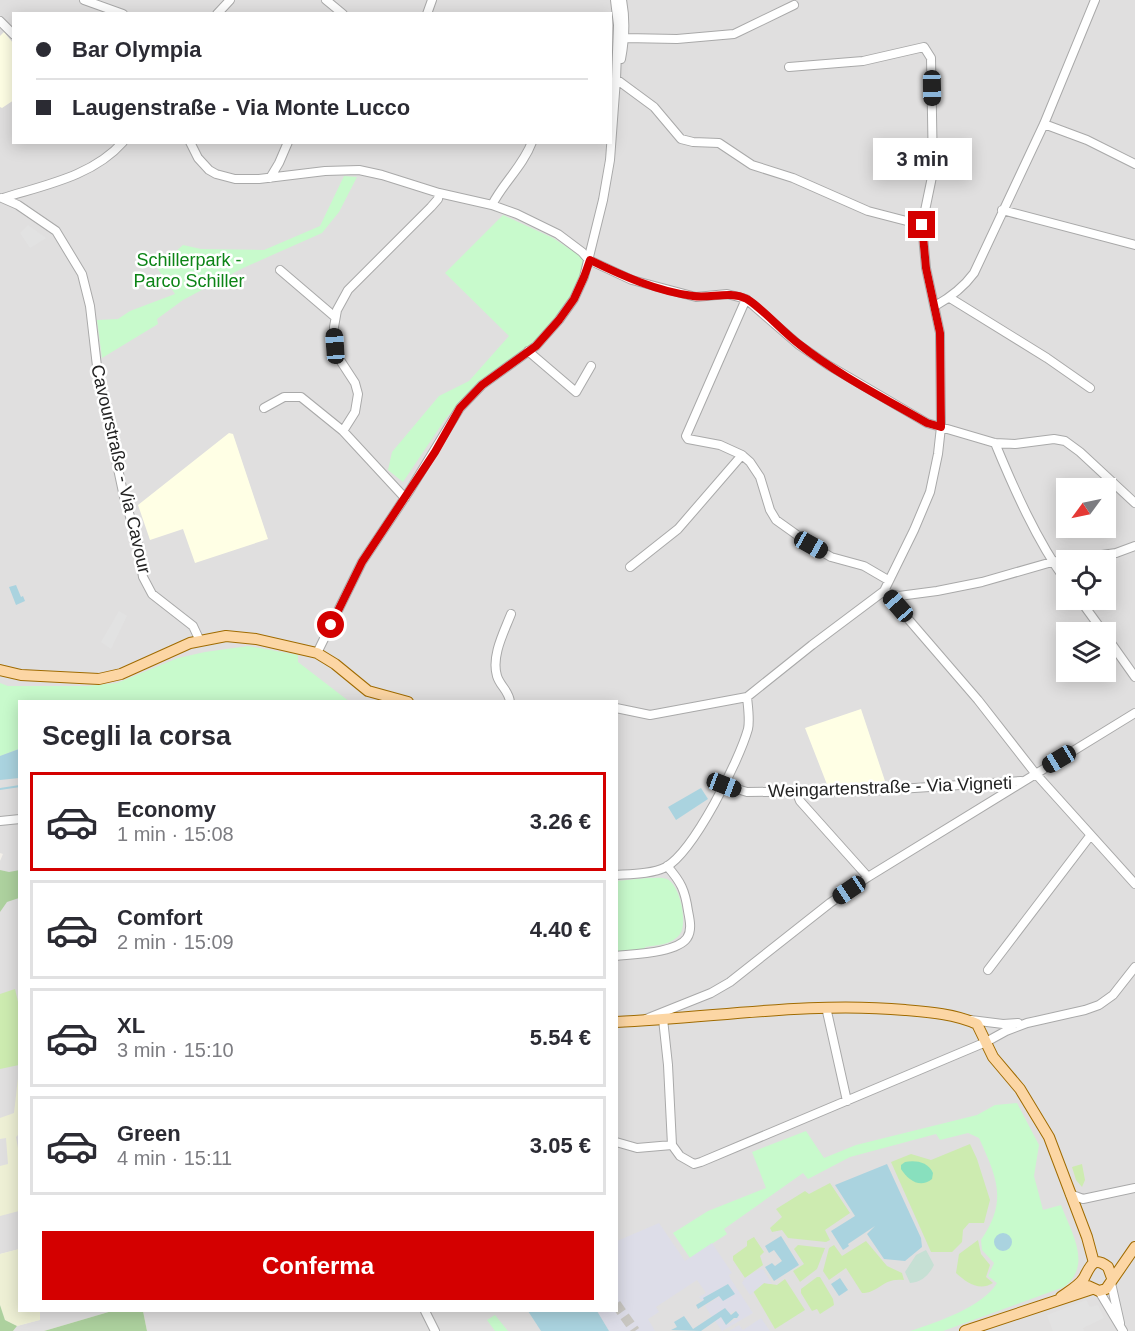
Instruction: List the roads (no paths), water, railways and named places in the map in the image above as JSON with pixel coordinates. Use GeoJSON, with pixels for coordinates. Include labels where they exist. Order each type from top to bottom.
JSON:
{"type":"FeatureCollection","features":[{"type":"Feature","properties":{"kind":"main road"},"geometry":{"type":"LineString","coordinates":[[0,670],[21,675],[99,678],[121,674],[189,643],[226,636],[256,639],[317,653],[335,664],[368,691],[401,700]]}},
{"type":"Feature","properties":{"kind":"main road"},"geometry":{"type":"LineString","coordinates":[[618,1022],[866,1006],[925,1012],[968,1020],[977,1024],[993,1057],[1020,1089],[1041,1122],[1087,1237],[1094,1263]]}},
{"type":"Feature","properties":{"kind":"main road"},"geometry":{"type":"LineString","coordinates":[[965,1331],[1056,1300],[1106,1289],[1110,1276],[1135,1247]]}},
{"type":"Feature","properties":{"kind":"main road"},"geometry":{"type":"LineString","coordinates":[[1095,1290],[1086,1284],[1085,1271],[1094,1263],[1104,1264],[1110,1276]]}},
{"type":"Feature","properties":{"kind":"main road"},"geometry":{"type":"LineString","coordinates":[[1056,1300],[1084,1278]]}},
{"type":"Feature","properties":{"kind":"street"},"geometry":{"type":"LineString","coordinates":[[84,0],[117,12]]}},
{"type":"Feature","properties":{"kind":"street"},"geometry":{"type":"LineString","coordinates":[[219,12],[230,0]]}},
{"type":"Feature","properties":{"kind":"street"},"geometry":{"type":"LineString","coordinates":[[326,0],[340,12]]}},
{"type":"Feature","properties":{"kind":"street"},"geometry":{"type":"LineString","coordinates":[[612,133],[618,25],[615,0]]}},
{"type":"Feature","properties":{"kind":"street"},"geometry":{"type":"LineString","coordinates":[[616,68],[625,38],[626,21],[622,0]]}},
{"type":"Feature","properties":{"kind":"street"},"geometry":{"type":"LineString","coordinates":[[935,306],[950,298],[974,273],[1044,124],[1095,0]]}},
{"type":"Feature","properties":{"kind":"street"},"geometry":{"type":"LineString","coordinates":[[625,38],[678,39],[734,34],[794,5]]}},
{"type":"Feature","properties":{"kind":"street"},"geometry":{"type":"LineString","coordinates":[[0,21],[12,33]]}},
{"type":"Feature","properties":{"kind":"street"},"geometry":{"type":"LineString","coordinates":[[618,708],[650,716],[747,697],[884,591],[930,492],[941,427],[940,333],[926,268],[922,225],[933,172],[931,58],[924,46],[863,61],[789,67]]}},
{"type":"Feature","properties":{"kind":"street"},"geometry":{"type":"LineString","coordinates":[[616,78],[654,107],[681,139],[719,143],[752,165],[793,178],[868,211],[922,225]]}},
{"type":"Feature","properties":{"kind":"street"},"geometry":{"type":"LineString","coordinates":[[1044,124],[1087,140],[1135,164]]}},
{"type":"Feature","properties":{"kind":"street"},"geometry":{"type":"LineString","coordinates":[[191,144],[198,158],[216,174],[235,179],[359,170],[382,175],[517,214],[558,234],[590,260],[632,280],[696,297],[727,294],[746,299],[799,345],[828,365],[927,423],[995,443],[1015,444],[1054,439],[1065,441],[1135,503]]}},
{"type":"Feature","properties":{"kind":"street"},"geometry":{"type":"LineString","coordinates":[[270,178],[287,144]]}},
{"type":"Feature","properties":{"kind":"street"},"geometry":{"type":"LineString","coordinates":[[492,206],[515,173],[531,144]]}},
{"type":"Feature","properties":{"kind":"street"},"geometry":{"type":"LineString","coordinates":[[317,653],[362,562],[405,498],[460,408],[482,385],[536,346],[574,299],[590,260],[603,200],[611,144]]}},
{"type":"Feature","properties":{"kind":"street"},"geometry":{"type":"LineString","coordinates":[[1,198],[72,177],[97,164],[118,145]]}},
{"type":"Feature","properties":{"kind":"street"},"geometry":{"type":"LineString","coordinates":[[343,432],[355,412],[358,394],[356,382],[340,360],[335,346],[334,327],[337,310],[348,290],[438,200],[439,193]]}},
{"type":"Feature","properties":{"kind":"street","name":"Cavourstraße - Via Cavour"},"geometry":{"type":"LineString","coordinates":[[1,198],[18,205],[56,231],[82,274],[90,306],[98,375],[123,489],[137,539],[143,577],[152,594],[193,626],[200,641]]}},
{"type":"Feature","properties":{"kind":"street"},"geometry":{"type":"LineString","coordinates":[[1002,210],[1135,245]]}},
{"type":"Feature","properties":{"kind":"street"},"geometry":{"type":"LineString","coordinates":[[280,270],[335,317]]}},
{"type":"Feature","properties":{"kind":"street"},"geometry":{"type":"LineString","coordinates":[[950,298],[1047,358],[1090,388]]}},
{"type":"Feature","properties":{"kind":"street"},"geometry":{"type":"LineString","coordinates":[[746,299],[686,436],[688,439],[720,445],[742,455],[760,477],[770,510],[776,520],[831,557],[864,566],[888,580]]}},
{"type":"Feature","properties":{"kind":"street"},"geometry":{"type":"LineString","coordinates":[[528,351],[576,393],[591,366]]}},
{"type":"Feature","properties":{"kind":"street"},"geometry":{"type":"LineString","coordinates":[[264,408],[284,397],[302,397],[343,432],[405,498]]}},
{"type":"Feature","properties":{"kind":"street"},"geometry":{"type":"LineString","coordinates":[[995,443],[1005,468],[1056,567]]}},
{"type":"Feature","properties":{"kind":"street"},"geometry":{"type":"LineString","coordinates":[[630,567],[678,529],[742,455]]}},
{"type":"Feature","properties":{"kind":"street"},"geometry":{"type":"LineString","coordinates":[[884,591],[899,596],[937,591],[982,582],[1052,562],[1116,553],[1135,546]]}},
{"type":"Feature","properties":{"kind":"street"},"geometry":{"type":"LineString","coordinates":[[884,591],[978,700],[1035,773],[1135,884]]}},
{"type":"Feature","properties":{"kind":"street"},"geometry":{"type":"LineString","coordinates":[[510,700],[510,696],[497,676],[497,662],[500,642],[511,614]]}},
{"type":"Feature","properties":{"kind":"street"},"geometry":{"type":"LineString","coordinates":[[1116,650],[1135,677]]}},
{"type":"Feature","properties":{"kind":"street"},"geometry":{"type":"LineString","coordinates":[[618,875],[652,872],[667,867],[692,841],[740,753],[748,726],[747,697]]}},
{"type":"Feature","properties":{"kind":"street"},"geometry":{"type":"LineString","coordinates":[[644,1020],[711,993],[730,982],[830,903],[868,877],[1135,713]]}},
{"type":"Feature","properties":{"kind":"street","name":"Weingartenstraße - Via Vigneti"},"geometry":{"type":"LineString","coordinates":[[724,785],[747,792],[867,791],[1022,781]]}},
{"type":"Feature","properties":{"kind":"street"},"geometry":{"type":"LineString","coordinates":[[796,791],[800,801],[868,877]]}},
{"type":"Feature","properties":{"kind":"street"},"geometry":{"type":"LineString","coordinates":[[0,821],[18,819]]}},
{"type":"Feature","properties":{"kind":"street"},"geometry":{"type":"LineString","coordinates":[[988,970],[1090,836]]}},
{"type":"Feature","properties":{"kind":"street"},"geometry":{"type":"LineString","coordinates":[[618,956],[676,947],[686,939],[691,927],[687,899],[682,884],[667,867]]}},
{"type":"Feature","properties":{"kind":"street"},"geometry":{"type":"LineString","coordinates":[[663,1019],[672,1146],[680,1156],[694,1164],[986,1042],[1006,1030],[1099,1005],[1113,995],[1135,967]]}},
{"type":"Feature","properties":{"kind":"street"},"geometry":{"type":"LineString","coordinates":[[1129,975],[1135,986]]}},
{"type":"Feature","properties":{"kind":"street"},"geometry":{"type":"LineString","coordinates":[[823,1007],[847,1101]]}},
{"type":"Feature","properties":{"kind":"street"},"geometry":{"type":"LineString","coordinates":[[968,1020],[1003,1024],[1028,1023]]}},
{"type":"Feature","properties":{"kind":"street"},"geometry":{"type":"LineString","coordinates":[[618,1143],[637,1148],[672,1146]]}},
{"type":"Feature","properties":{"kind":"street"},"geometry":{"type":"LineString","coordinates":[[1070,1194],[1083,1199],[1135,1188]]}},
{"type":"Feature","properties":{"kind":"street"},"geometry":{"type":"LineString","coordinates":[[1110,1276],[1122,1328]]}},
{"type":"Feature","properties":{"kind":"street"},"geometry":{"type":"LineString","coordinates":[[1095,1290],[1122,1328]]}},
{"type":"Feature","properties":{"kind":"street"},"geometry":{"type":"LineString","coordinates":[[426,1312],[435,1331]]}},
{"type":"Feature","properties":{"kind":"water"},"geometry":{"type":"Polygon","coordinates":[[[16,585],[25,601],[16,605],[9,587],[16,585]]]}},
{"type":"Feature","properties":{"kind":"water"},"geometry":{"type":"Polygon","coordinates":[[[18,749],[18,778],[0,780],[0,756],[18,749]]]}},
{"type":"Feature","properties":{"kind":"water"},"geometry":{"type":"Polygon","coordinates":[[[701,788],[708,799],[676,820],[668,807],[701,788]]]}},
{"type":"Feature","properties":{"kind":"water"},"geometry":{"type":"Polygon","coordinates":[[[887,1164],[921,1238],[922,1247],[905,1261],[884,1259],[867,1234],[875,1226],[843,1250],[831,1231],[855,1216],[835,1185],[887,1164]]]}},
{"type":"Feature","properties":{"kind":"water"},"geometry":{"type":"Polygon","coordinates":[[[1003,1233],[1011,1238],[1012,1242],[1007,1250],[1003,1251],[995,1246],[994,1242],[999,1234],[1003,1233]]]}},
{"type":"Feature","properties":{"kind":"water"},"geometry":{"type":"Polygon","coordinates":[[[781,1236],[799,1265],[774,1281],[765,1267],[772,1263],[775,1266],[782,1261],[774,1250],[769,1253],[765,1246],[781,1236]]]}},
{"type":"Feature","properties":{"kind":"water"},"geometry":{"type":"Polygon","coordinates":[[[840,1278],[848,1290],[839,1296],[831,1284],[840,1278]]]}},
{"type":"Feature","properties":{"kind":"water"},"geometry":{"type":"Polygon","coordinates":[[[728,1284],[735,1294],[723,1301],[719,1296],[698,1309],[696,1305],[704,1300],[703,1298],[728,1284]]]}},
{"type":"Feature","properties":{"kind":"water"},"geometry":{"type":"Polygon","coordinates":[[[725,1308],[731,1315],[736,1311],[739,1315],[726,1325],[721,1317],[701,1331],[671,1330],[677,1327],[674,1322],[684,1316],[693,1329],[725,1308]]]}},
{"type":"Feature","properties":{"kind":"water"},"geometry":{"type":"Polygon","coordinates":[[[529,1312],[598,1312],[609,1331],[541,1331],[529,1312]]]}},
{"type":"Feature","properties":{"kind":"waterway"},"geometry":{"type":"LineString","coordinates":[[0,789],[18,786]]}},
{"type":"Feature","properties":{"kind":"tunnel"},"geometry":{"type":"LineString","coordinates":[[618,1307],[635,1331]]}},
{"type":"Feature","properties":{"kind":"park label","name":"Schillerpark - Parco Schiller"},"geometry":{"type":"Point","coordinates":[189,270]}}]}
